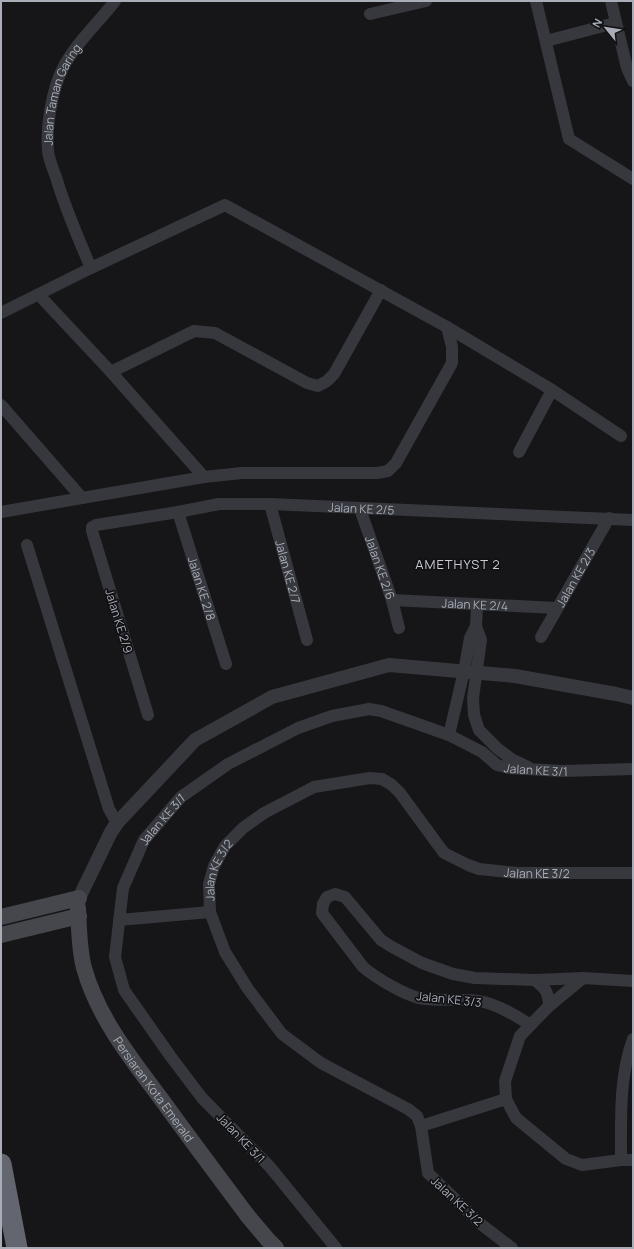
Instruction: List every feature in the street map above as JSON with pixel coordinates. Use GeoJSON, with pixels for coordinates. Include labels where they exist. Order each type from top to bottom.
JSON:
{"type":"FeatureCollection","features":[{"type":"Feature","properties":{"kind":"highway"},"geometry":{"type":"LineString","coordinates":[[1,1164],[18,1248]]}},
{"type":"Feature","properties":{"kind":"main road"},"geometry":{"type":"LineString","coordinates":[[2,917],[79,908]]}},
{"type":"Feature","properties":{"kind":"main road"},"geometry":{"type":"LineString","coordinates":[[2,934],[79,908]]}},
{"type":"Feature","properties":{"kind":"main road","name":"Persiaran Kota Emerald"},"geometry":{"type":"LineString","coordinates":[[79,908],[80,948],[84,968],[92,991],[105,1017],[127,1053],[141,1072],[247,1215],[276,1248]]}},
{"type":"Feature","properties":{"kind":"street","name":"Jalan Taman Garing"},"geometry":{"type":"LineString","coordinates":[[91,268],[64,203],[48,152],[50,121],[54,90],[63,68],[75,48],[100,21],[115,1]]}},
{"type":"Feature","properties":{"kind":"street"},"geometry":{"type":"LineString","coordinates":[[370,14],[426,1]]}},
{"type":"Feature","properties":{"kind":"street"},"geometry":{"type":"LineString","coordinates":[[536,1],[569,139],[633,178]]}},
{"type":"Feature","properties":{"kind":"street"},"geometry":{"type":"LineString","coordinates":[[610,1],[627,68],[633,81]]}},
{"type":"Feature","properties":{"kind":"street"},"geometry":{"type":"LineString","coordinates":[[546,40],[615,23]]}},
{"type":"Feature","properties":{"kind":"street"},"geometry":{"type":"LineString","coordinates":[[1,313],[91,268],[226,204],[447,327],[552,390],[621,436]]}},
{"type":"Feature","properties":{"kind":"street"},"geometry":{"type":"LineString","coordinates":[[111,372],[194,331],[206,331],[215,333],[307,383],[318,386],[334,374],[381,290]]}},
{"type":"Feature","properties":{"kind":"street"},"geometry":{"type":"LineString","coordinates":[[39,295],[111,372],[204,477]]}},
{"type":"Feature","properties":{"kind":"street"},"geometry":{"type":"LineString","coordinates":[[1,512],[204,477],[242,473],[377,473],[388,471],[396,463],[452,363],[452,347],[447,327]]}},
{"type":"Feature","properties":{"kind":"street"},"geometry":{"type":"LineString","coordinates":[[519,452],[552,390]]}},
{"type":"Feature","properties":{"kind":"street"},"geometry":{"type":"LineString","coordinates":[[1,405],[82,498]]}},
{"type":"Feature","properties":{"kind":"street","name":"Jalan KE 2/5"},"geometry":{"type":"LineString","coordinates":[[92,527],[96,525],[219,504],[270,504],[633,520]]}},
{"type":"Feature","properties":{"kind":"street","name":"Jalan KE 2/7"},"geometry":{"type":"LineString","coordinates":[[270,504],[307,640]]}},
{"type":"Feature","properties":{"kind":"street","name":"Jalan KE 2/6"},"geometry":{"type":"LineString","coordinates":[[360,509],[392,600],[399,628]]}},
{"type":"Feature","properties":{"kind":"street","name":"Jalan KE 2/8"},"geometry":{"type":"LineString","coordinates":[[178,512],[226,664]]}},
{"type":"Feature","properties":{"kind":"street","name":"Jalan KE 2/3"},"geometry":{"type":"LineString","coordinates":[[541,637],[609,518]]}},
{"type":"Feature","properties":{"kind":"street","name":"Jalan KE 2/9"},"geometry":{"type":"LineString","coordinates":[[92,527],[148,715]]}},
{"type":"Feature","properties":{"kind":"street"},"geometry":{"type":"LineString","coordinates":[[26,545],[109,809],[117,823]]}},
{"type":"Feature","properties":{"kind":"street","name":"Jalan KE 2/4"},"geometry":{"type":"LineString","coordinates":[[392,600],[557,608]]}},
{"type":"Feature","properties":{"kind":"street"},"geometry":{"type":"LineString","coordinates":[[449,734],[481,640],[476,626],[477,605]]}},
{"type":"Feature","properties":{"kind":"street"},"geometry":{"type":"LineString","coordinates":[[79,908],[111,832],[117,823],[195,740],[272,697],[389,665],[515,676],[633,698]]}},
{"type":"Feature","properties":{"kind":"street"},"geometry":{"type":"LineString","coordinates":[[471,672],[474,715],[479,730],[498,749],[512,760],[532,769]]}},
{"type":"Feature","properties":{"kind":"street","name":"Jalan KE 3/1"},"geometry":{"type":"LineString","coordinates":[[336,1248],[270,1167],[202,1098],[124,990],[115,956],[123,888],[144,840],[181,797],[228,764],[298,728],[332,716],[369,709],[381,711],[449,734],[482,752],[497,765],[509,768],[603,771],[633,769]]}},
{"type":"Feature","properties":{"kind":"street","name":"Jalan KE 3/2"},"geometry":{"type":"LineString","coordinates":[[512,1248],[482,1225],[428,1173],[421,1126],[417,1116],[408,1109],[321,1063],[282,1034],[248,989],[225,952],[210,912],[209,884],[214,866],[225,846],[242,828],[264,813],[314,787],[370,778],[382,779],[392,785],[400,793],[444,853],[479,869],[518,873],[633,873]]}},
{"type":"Feature","properties":{"kind":"street","name":"Jalan KE 3/3"},"geometry":{"type":"LineString","coordinates":[[531,1025],[494,1005],[483,1002],[424,999],[412,996],[370,974],[363,968],[322,913],[323,904],[327,896],[335,894],[345,896],[381,940],[432,967],[453,974],[475,978],[535,980],[583,978],[633,981]]}},
{"type":"Feature","properties":{"kind":"street"},"geometry":{"type":"LineString","coordinates":[[119,920],[210,912]]}},
{"type":"Feature","properties":{"kind":"street"},"geometry":{"type":"LineString","coordinates":[[583,978],[549,1006],[520,1036],[505,1080],[506,1099],[516,1118],[566,1159],[582,1165],[627,1160],[621,1122],[623,1082],[633,1039]]}},
{"type":"Feature","properties":{"kind":"street"},"geometry":{"type":"LineString","coordinates":[[535,980],[545,987],[548,994],[549,1006]]}},
{"type":"Feature","properties":{"kind":"street"},"geometry":{"type":"LineString","coordinates":[[421,1126],[506,1099]]}},
{"type":"Feature","properties":{"kind":"district","name":"AMETHYST 2"},"geometry":{"type":"Point","coordinates":[458,564]}}]}
